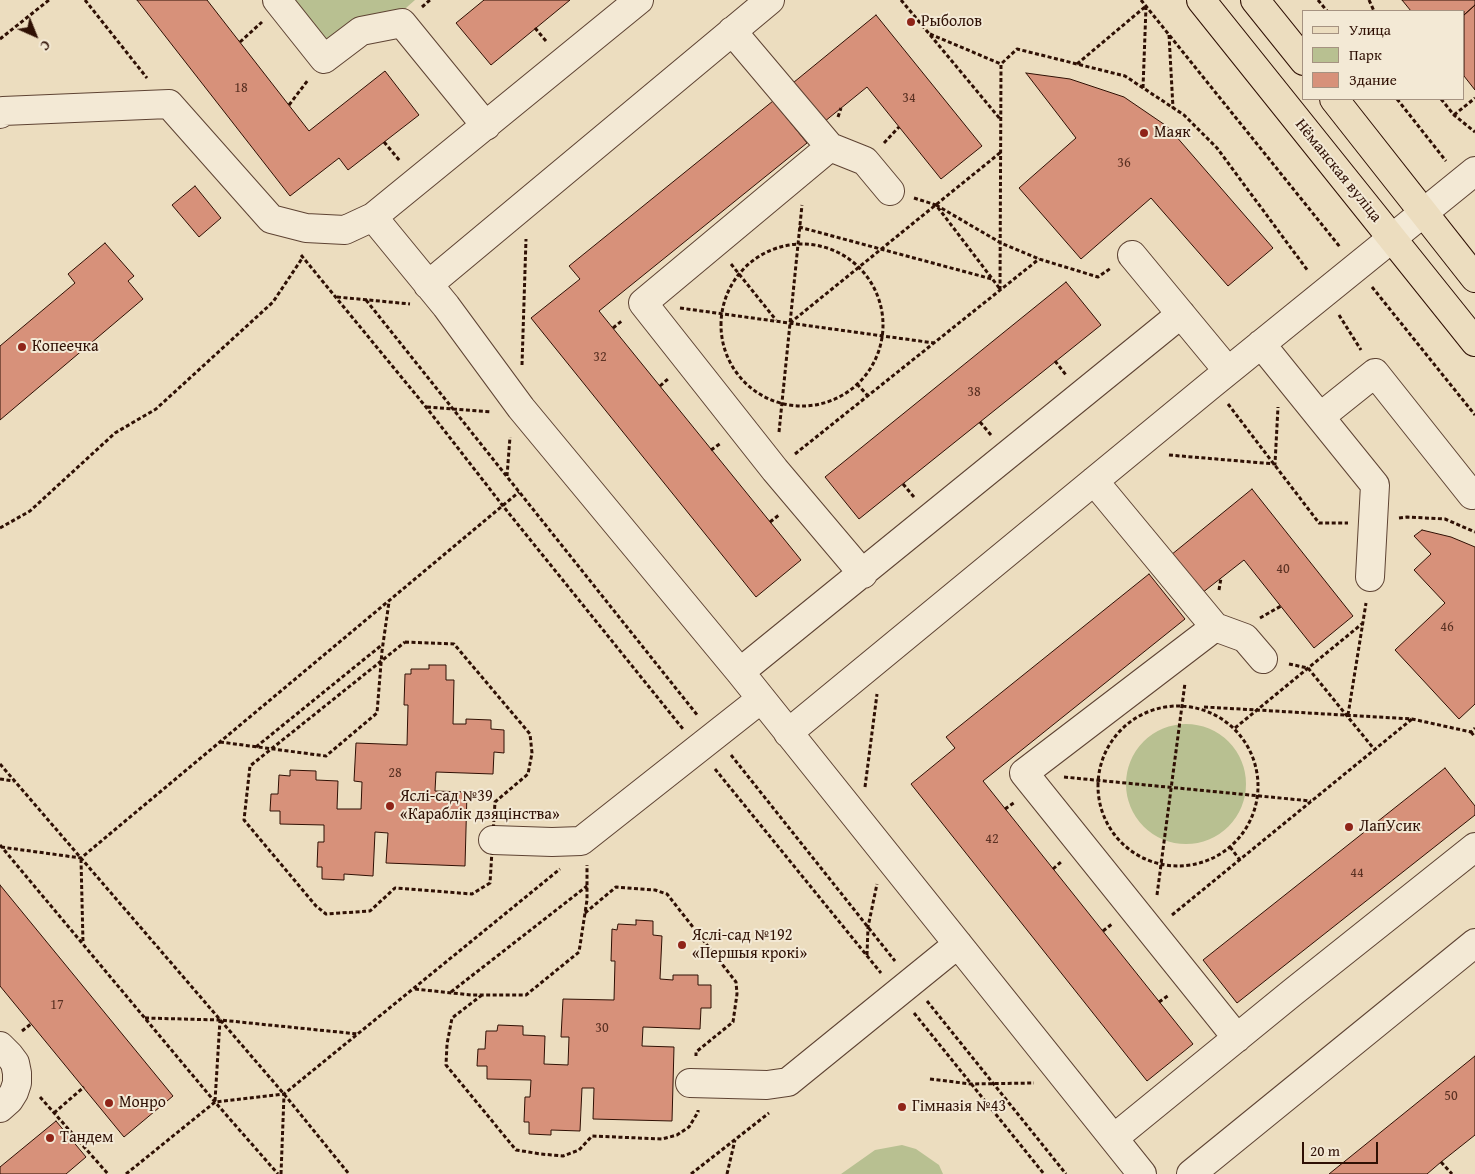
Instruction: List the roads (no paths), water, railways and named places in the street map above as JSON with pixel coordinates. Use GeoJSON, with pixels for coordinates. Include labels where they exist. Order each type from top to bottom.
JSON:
{"type":"FeatureCollection","features":[{"type":"Feature","properties":{"kind":"main road","name":"Нёманская вуліца"},"geometry":{"type":"LineString","coordinates":[[1201,0],[1475,342]]}},
{"type":"Feature","properties":{"kind":"main road"},"geometry":{"type":"LineString","coordinates":[[1255,0],[1302,59]]}},
{"type":"Feature","properties":{"kind":"main road"},"geometry":{"type":"LineString","coordinates":[[1335,100],[1475,278]]}},
{"type":"Feature","properties":{"kind":"lane"},"geometry":{"type":"LineString","coordinates":[[277,0],[324,59],[361,30],[402,23],[486,126]]}},
{"type":"Feature","properties":{"kind":"lane"},"geometry":{"type":"LineString","coordinates":[[1,111],[169,104],[271,219],[306,228],[345,230],[373,216],[640,0]]}},
{"type":"Feature","properties":{"kind":"lane"},"geometry":{"type":"LineString","coordinates":[[428,284],[770,0]]}},
{"type":"Feature","properties":{"kind":"lane"},"geometry":{"type":"LineString","coordinates":[[732,32],[830,147],[865,161],[890,191]]}},
{"type":"Feature","properties":{"kind":"lane"},"geometry":{"type":"LineString","coordinates":[[830,147],[643,303],[775,470],[863,574]]}},
{"type":"Feature","properties":{"kind":"lane"},"geometry":{"type":"LineString","coordinates":[[788,733],[1220,377],[1424,212],[1463,169]]}},
{"type":"Feature","properties":{"kind":"lane"},"geometry":{"type":"LineString","coordinates":[[373,216],[446,306],[521,408],[740,672],[1142,1174]]}},
{"type":"Feature","properties":{"kind":"lane"},"geometry":{"type":"LineString","coordinates":[[1132,255],[1181,314],[1220,377]]}},
{"type":"Feature","properties":{"kind":"lane"},"geometry":{"type":"LineString","coordinates":[[740,672],[1181,314]]}},
{"type":"Feature","properties":{"kind":"lane"},"geometry":{"type":"LineString","coordinates":[[1261,344],[1375,485],[1370,577]]}},
{"type":"Feature","properties":{"kind":"lane"},"geometry":{"type":"LineString","coordinates":[[1320,417],[1375,373],[1472,495]]}},
{"type":"Feature","properties":{"kind":"lane"},"geometry":{"type":"LineString","coordinates":[[1094,481],[1214,628],[1244,638],[1263,659]]}},
{"type":"Feature","properties":{"kind":"lane"},"geometry":{"type":"LineString","coordinates":[[1214,628],[1024,773],[1237,1038]]}},
{"type":"Feature","properties":{"kind":"lane"},"geometry":{"type":"LineString","coordinates":[[493,840],[580,841],[761,699]]}},
{"type":"Feature","properties":{"kind":"lane"},"geometry":{"type":"LineString","coordinates":[[1114,1138],[1475,847]]}},
{"type":"Feature","properties":{"kind":"lane"},"geometry":{"type":"LineString","coordinates":[[1191,1174],[1475,943]]}},
{"type":"Feature","properties":{"kind":"lane"},"geometry":{"type":"LineString","coordinates":[[694,1083],[767,1085],[788,1082],[958,944]]}},
{"type":"Feature","properties":{"kind":"lane"},"geometry":{"type":"LineString","coordinates":[[0,1046],[15,1063],[17,1073],[17,1083],[14,1092],[9,1100],[0,1108]]}},
{"type":"Feature","properties":{"kind":"place","name":"Рыболов"},"geometry":{"type":"Point","coordinates":[911,22]}},
{"type":"Feature","properties":{"kind":"place","name":"Маяк"},"geometry":{"type":"Point","coordinates":[1144,133]}},
{"type":"Feature","properties":{"kind":"place","name":"Копеечка"},"geometry":{"type":"Point","coordinates":[22,347]}},
{"type":"Feature","properties":{"kind":"place","name":"Яслі-сад №39 «Караблік дзяцінства»"},"geometry":{"type":"Point","coordinates":[390,806]}},
{"type":"Feature","properties":{"kind":"place","name":"ЛапУсик"},"geometry":{"type":"Point","coordinates":[1349,827]}},
{"type":"Feature","properties":{"kind":"place","name":"Яслі-сад №192 «Першыя крокі»"},"geometry":{"type":"Point","coordinates":[682,945]}},
{"type":"Feature","properties":{"kind":"place","name":"Монро"},"geometry":{"type":"Point","coordinates":[109,1103]}},
{"type":"Feature","properties":{"kind":"place","name":"Гімназія №43"},"geometry":{"type":"Point","coordinates":[902,1107]}},
{"type":"Feature","properties":{"kind":"place","name":"Тандем"},"geometry":{"type":"Point","coordinates":[50,1138]}}]}
